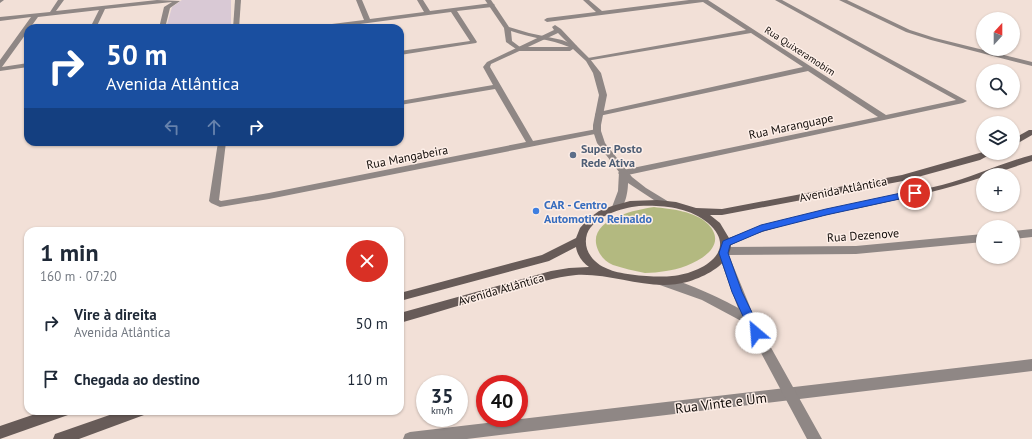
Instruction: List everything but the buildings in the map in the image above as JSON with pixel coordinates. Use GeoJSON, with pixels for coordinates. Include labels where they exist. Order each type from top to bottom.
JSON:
{"type":"FeatureCollection","features":[{"type":"Feature","properties":{"kind":"main road"},"geometry":{"type":"LineString","coordinates":[[1020,139],[1032,132]]}},
{"type":"Feature","properties":{"kind":"main road","name":"Avenida Atlântica"},"geometry":{"type":"LineString","coordinates":[[604,272],[593,266],[585,258],[580,249],[580,240],[586,228],[593,220],[617,207],[643,202],[666,204],[694,211],[722,212],[903,178],[976,158]]}},
{"type":"Feature","properties":{"kind":"main road","name":"Avenida Atlântica"},"geometry":{"type":"LineString","coordinates":[[404,317],[550,275],[578,272],[604,272],[646,281],[685,278],[702,272],[715,264],[725,248],[761,229],[826,212],[945,187],[1032,158]]}},
{"type":"Feature","properties":{"kind":"main road","name":"Avenida Atlântica"},"geometry":{"type":"LineString","coordinates":[[694,211],[706,217],[716,225],[723,234],[725,248]]}},
{"type":"Feature","properties":{"kind":"main road","name":"Avenida Atlântica"},"geometry":{"type":"LineString","coordinates":[[404,296],[546,258],[580,240]]}},
{"type":"Feature","properties":{"kind":"main road"},"geometry":{"type":"LineString","coordinates":[[0,433],[52,415]]}},
{"type":"Feature","properties":{"kind":"main road"},"geometry":{"type":"LineString","coordinates":[[60,439],[128,415]]}},
{"type":"Feature","properties":{"kind":"street"},"geometry":{"type":"LineString","coordinates":[[52,13],[60,0]]}},
{"type":"Feature","properties":{"kind":"street"},"geometry":{"type":"LineString","coordinates":[[0,19],[103,8],[120,3],[172,0]]}},
{"type":"Feature","properties":{"kind":"street"},"geometry":{"type":"LineString","coordinates":[[163,24],[167,7],[178,0]]}},
{"type":"Feature","properties":{"kind":"street"},"geometry":{"type":"LineString","coordinates":[[236,24],[238,0]]}},
{"type":"Feature","properties":{"kind":"street"},"geometry":{"type":"LineString","coordinates":[[359,0],[368,21]]}},
{"type":"Feature","properties":{"kind":"street"},"geometry":{"type":"LineString","coordinates":[[420,0],[428,13]]}},
{"type":"Feature","properties":{"kind":"street"},"geometry":{"type":"LineString","coordinates":[[586,0],[601,13]]}},
{"type":"Feature","properties":{"kind":"street"},"geometry":{"type":"LineString","coordinates":[[666,204],[643,190],[624,173],[602,143],[597,130],[603,95],[597,73],[588,60],[559,30],[547,20],[703,0]]}},
{"type":"Feature","properties":{"kind":"street","name":"Rua Quixeramobim"},"geometry":{"type":"LineString","coordinates":[[703,0],[886,118]]}},
{"type":"Feature","properties":{"kind":"street","name":"Rua Maranguape"},"geometry":{"type":"LineString","coordinates":[[624,173],[962,101],[778,0]]}},
{"type":"Feature","properties":{"kind":"street"},"geometry":{"type":"LineString","coordinates":[[842,0],[908,31],[932,39],[1032,64]]}},
{"type":"Feature","properties":{"kind":"street"},"geometry":{"type":"LineString","coordinates":[[346,24],[452,10],[490,2],[507,28],[509,42],[519,49],[576,49]]}},
{"type":"Feature","properties":{"kind":"street"},"geometry":{"type":"LineString","coordinates":[[95,24],[103,8]]}},
{"type":"Feature","properties":{"kind":"street"},"geometry":{"type":"LineString","coordinates":[[404,52],[474,42],[452,10]]}},
{"type":"Feature","properties":{"kind":"street"},"geometry":{"type":"LineString","coordinates":[[30,24],[36,15]]}},
{"type":"Feature","properties":{"kind":"street"},"geometry":{"type":"LineString","coordinates":[[507,28],[528,35],[543,37],[576,49]]}},
{"type":"Feature","properties":{"kind":"street"},"geometry":{"type":"LineString","coordinates":[[532,144],[486,67],[489,63],[559,30]]}},
{"type":"Feature","properties":{"kind":"street"},"geometry":{"type":"LineString","coordinates":[[588,60],[751,30]]}},
{"type":"Feature","properties":{"kind":"street"},"geometry":{"type":"LineString","coordinates":[[0,65],[24,32]]}},
{"type":"Feature","properties":{"kind":"street"},"geometry":{"type":"LineString","coordinates":[[509,42],[528,35]]}},
{"type":"Feature","properties":{"kind":"street"},"geometry":{"type":"LineString","coordinates":[[0,69],[24,66]]}},
{"type":"Feature","properties":{"kind":"street"},"geometry":{"type":"LineString","coordinates":[[599,114],[810,68]]}},
{"type":"Feature","properties":{"kind":"street"},"geometry":{"type":"LineString","coordinates":[[404,102],[497,87]]}},
{"type":"Feature","properties":{"kind":"street","name":"Rua Mangabeira"},"geometry":{"type":"LineString","coordinates":[[221,146],[214,201],[220,204],[532,144],[597,130]]}},
{"type":"Feature","properties":{"kind":"street"},"geometry":{"type":"LineString","coordinates":[[617,207],[623,191],[624,173]]}},
{"type":"Feature","properties":{"kind":"street"},"geometry":{"type":"LineString","coordinates":[[1020,234],[1032,233]]}},
{"type":"Feature","properties":{"kind":"street","name":"Rua Dezenove"},"geometry":{"type":"LineString","coordinates":[[725,248],[745,251],[856,250],[976,239]]}},
{"type":"Feature","properties":{"kind":"street"},"geometry":{"type":"LineString","coordinates":[[725,248],[749,320],[815,439]]}},
{"type":"Feature","properties":{"kind":"street"},"geometry":{"type":"LineString","coordinates":[[660,281],[696,292],[720,303],[749,320]]}},
{"type":"Feature","properties":{"kind":"street","name":"Rua Vinte e Um"},"geometry":{"type":"LineString","coordinates":[[410,439],[791,395],[1032,365]]}},
{"type":"Feature","properties":{"kind":"green space"},"geometry":{"type":"Polygon","coordinates":[[[654,207],[690,213],[703,220],[708,224],[714,233],[715,242],[711,250],[695,262],[685,266],[653,273],[645,273],[613,265],[604,259],[598,250],[596,240],[598,231],[614,218],[624,214],[654,207]]]}},
{"type":"Feature","properties":{"kind":"place","name":"Super Posto Rede Ativa"},"geometry":{"type":"Point","coordinates":[573,155]}},
{"type":"Feature","properties":{"kind":"place","name":"CAR - Centro Automotivo Reinaldo"},"geometry":{"type":"Point","coordinates":[536,211]}},
{"type":"Feature","properties":{"kind":"route"},"geometry":{"type":"LineString","coordinates":[[756,333],[737,292],[728,263],[723,253],[725,251],[726,243],[761,229],[826,212],[915,193]]}}]}
